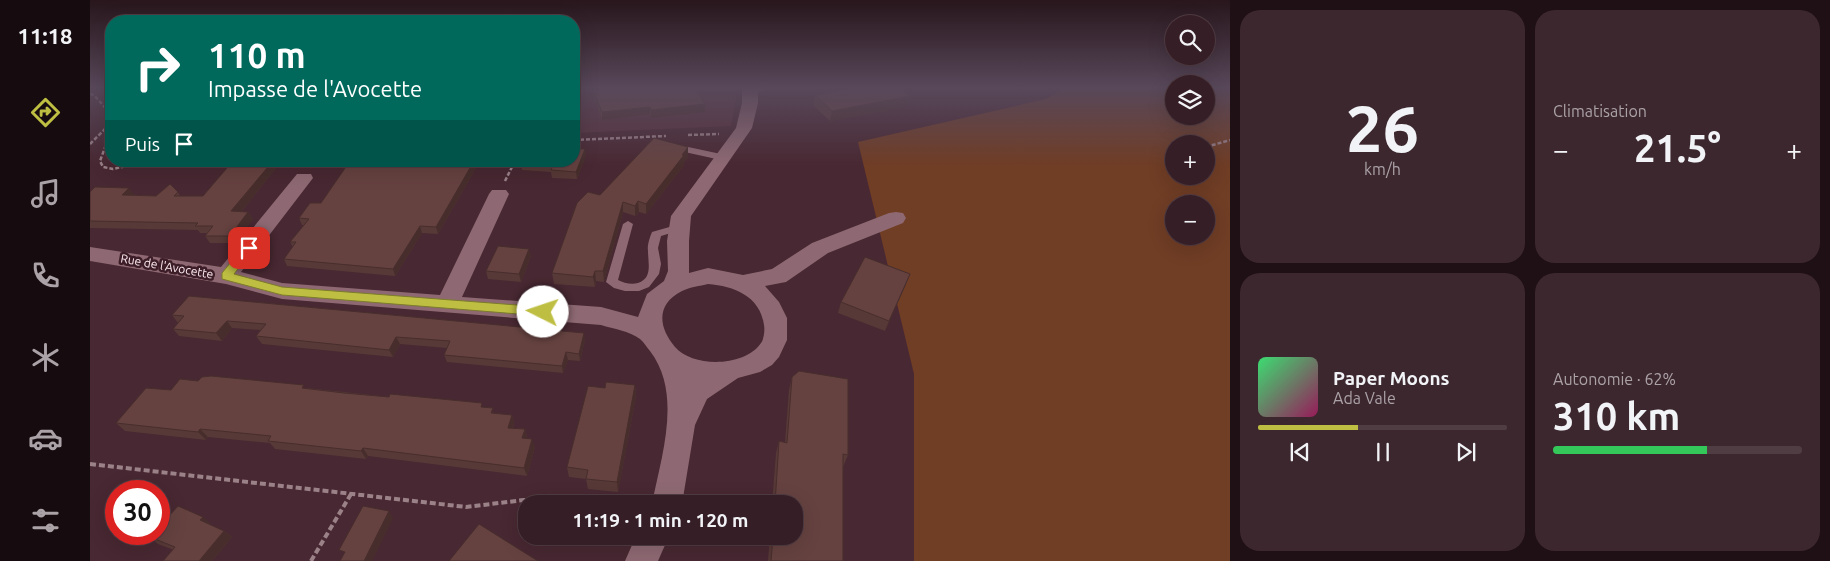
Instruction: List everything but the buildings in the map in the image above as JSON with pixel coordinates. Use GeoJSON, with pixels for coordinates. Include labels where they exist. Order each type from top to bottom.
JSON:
{"type":"FeatureCollection","features":[{"type":"Feature","properties":{"kind":"street"},"geometry":{"type":"LineString","coordinates":[[674,283],[679,271],[681,216],[721,157],[740,135],[747,114]]}},
{"type":"Feature","properties":{"kind":"street"},"geometry":{"type":"LineString","coordinates":[[226,276],[304,178]]}},
{"type":"Feature","properties":{"kind":"street"},"geometry":{"type":"LineString","coordinates":[[446,304],[499,194]]}},
{"type":"Feature","properties":{"kind":"street"},"geometry":{"type":"LineString","coordinates":[[741,283],[778,276],[820,248],[896,218]]}},
{"type":"Feature","properties":{"kind":"street"},"geometry":{"type":"LineString","coordinates":[[679,237],[693,265],[708,276]]}},
{"type":"Feature","properties":{"kind":"street","name":"Rue de l'Avocette"},"geometry":{"type":"LineString","coordinates":[[90,254],[226,276],[282,291],[602,316]]}},
{"type":"Feature","properties":{"kind":"street"},"geometry":{"type":"LineString","coordinates":[[768,301],[769,291],[778,276]]}},
{"type":"Feature","properties":{"kind":"street"},"geometry":{"type":"LineString","coordinates":[[602,316],[642,310],[674,283],[693,277],[728,278],[753,288],[768,301],[777,320],[777,337],[769,352],[753,365],[729,373],[697,391],[681,423]]}},
{"type":"Feature","properties":{"kind":"street"},"geometry":{"type":"LineString","coordinates":[[654,301],[648,317],[648,326],[654,343],[668,358],[688,368],[705,373],[729,373]]}},
{"type":"Feature","properties":{"kind":"street"},"geometry":{"type":"LineString","coordinates":[[602,316],[637,326],[651,334]]}},
{"type":"Feature","properties":{"kind":"street"},"geometry":{"type":"LineString","coordinates":[[668,358],[679,387],[681,423],[669,495]]}},
{"type":"Feature","properties":{"kind":"street"},"geometry":{"type":"LineString","coordinates":[[641,561],[649,545]]}},
{"type":"Feature","properties":{"kind":"lane"},"geometry":{"type":"LineString","coordinates":[[667,141],[721,157]]}},
{"type":"Feature","properties":{"kind":"lane"},"geometry":{"type":"LineString","coordinates":[[628,224],[612,282],[622,288],[638,288],[649,281],[655,267],[653,250],[656,234],[679,237]]}},
{"type":"Feature","properties":{"kind":"path"},"geometry":{"type":"LineString","coordinates":[[90,144],[105,126]]}},
{"type":"Feature","properties":{"kind":"path"},"geometry":{"type":"LineString","coordinates":[[686,135],[740,135]]}},
{"type":"Feature","properties":{"kind":"path"},"geometry":{"type":"LineString","coordinates":[[580,140],[667,141]]}},
{"type":"Feature","properties":{"kind":"path"},"geometry":{"type":"LineString","coordinates":[[1215,144],[1230,140]]}},
{"type":"Feature","properties":{"kind":"path"},"geometry":{"type":"LineString","coordinates":[[105,149],[100,161],[103,167],[113,169],[122,167]]}},
{"type":"Feature","properties":{"kind":"path"},"geometry":{"type":"LineString","coordinates":[[499,194],[512,167]]}},
{"type":"Feature","properties":{"kind":"path"},"geometry":{"type":"LineString","coordinates":[[90,464],[466,507],[518,501]]}},
{"type":"Feature","properties":{"kind":"path"},"geometry":{"type":"LineString","coordinates":[[310,561],[352,494]]}},
{"type":"Feature","properties":{"kind":"shaded area"},"geometry":{"type":"Polygon","coordinates":[[[580,114],[733,114],[731,126],[580,133],[580,114]]]}},
{"type":"Feature","properties":{"kind":"shaded area"},"geometry":{"type":"Polygon","coordinates":[[[980,114],[1165,114],[1165,125],[1215,125],[1215,114],[1230,114],[1230,561],[914,561],[914,374],[858,142],[980,114]]]}},
{"type":"Feature","properties":{"kind":"route"},"geometry":{"type":"LineString","coordinates":[[249,248],[226,276],[282,291],[543,312]]}}]}
